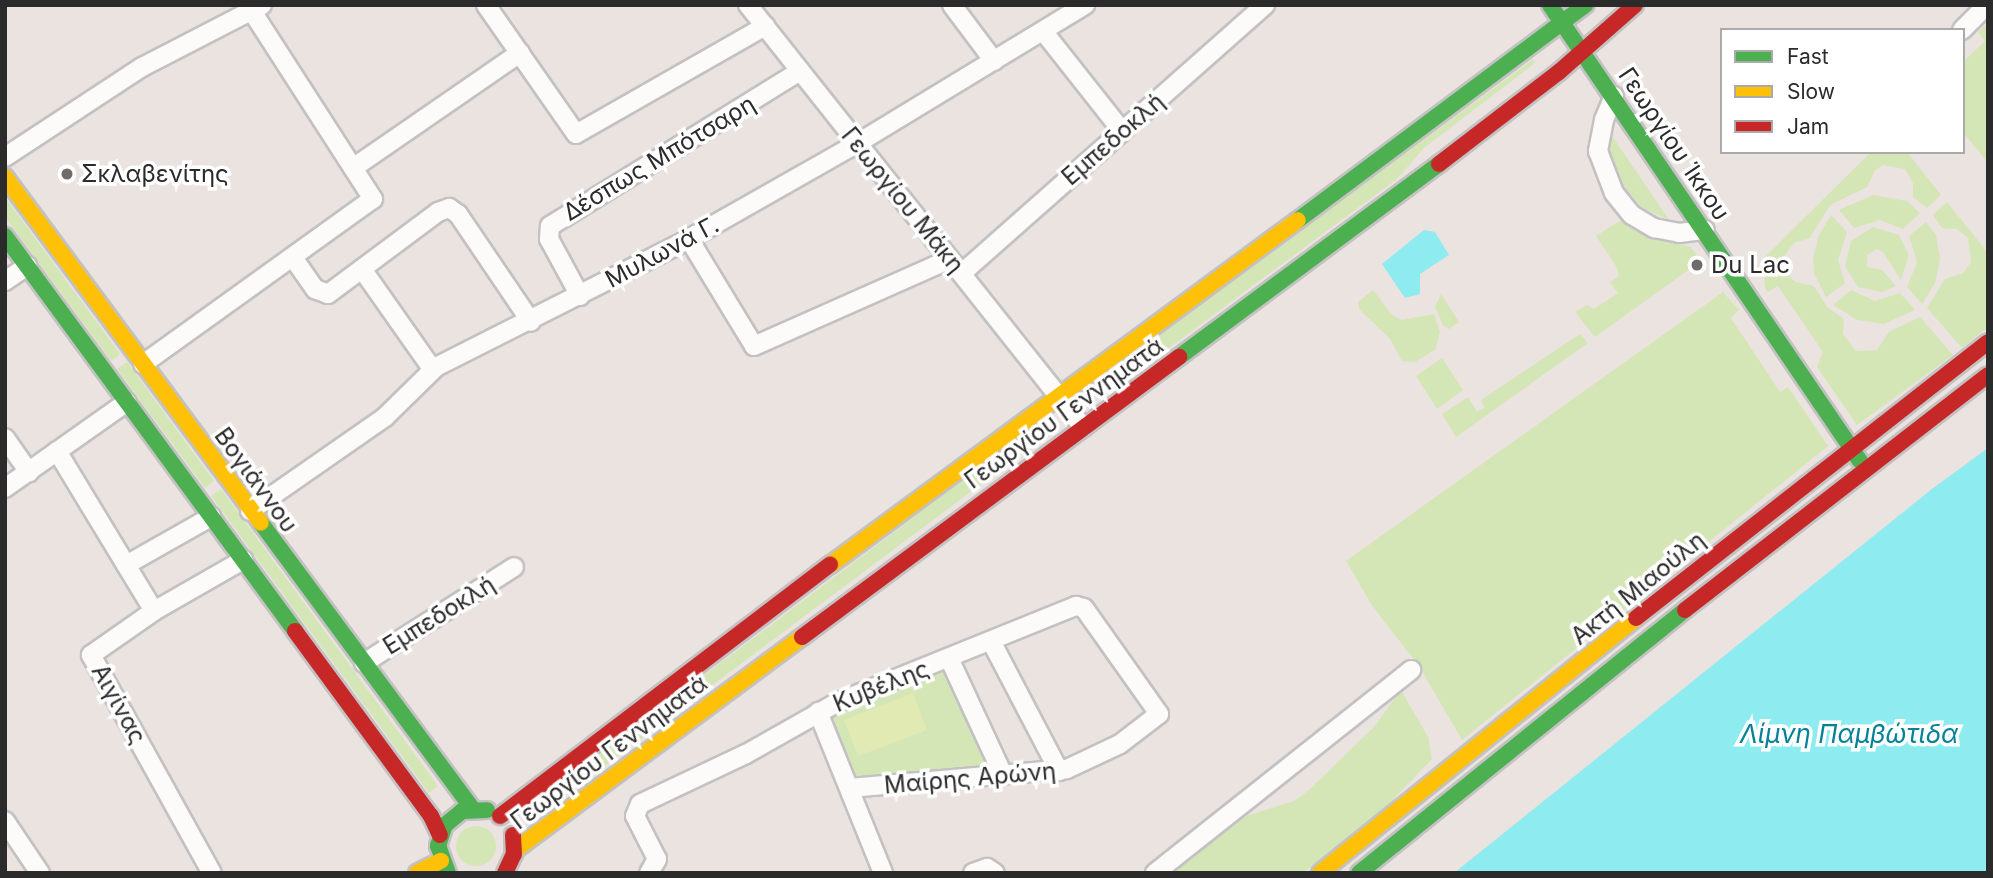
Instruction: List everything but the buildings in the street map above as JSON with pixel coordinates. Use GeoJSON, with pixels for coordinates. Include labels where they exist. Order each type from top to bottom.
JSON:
{"type":"FeatureCollection","features":[{"type":"Feature","properties":{"kind":"street"},"geometry":{"type":"LineString","coordinates":[[486,5],[576,134],[765,26]]}},
{"type":"Feature","properties":{"kind":"street","name":"Γεωργίου Μάκη"},"geometry":{"type":"LineString","coordinates":[[748,5],[1083,427]]}},
{"type":"Feature","properties":{"kind":"street"},"geometry":{"type":"LineString","coordinates":[[952,5],[994,61]]}},
{"type":"Feature","properties":{"kind":"street","name":"Μυλωνά Γ."},"geometry":{"type":"LineString","coordinates":[[250,511],[385,417],[433,370],[531,323],[689,239],[858,143],[1085,5]]}},
{"type":"Feature","properties":{"kind":"street","name":"Εμπεδοκλή"},"geometry":{"type":"LineString","coordinates":[[689,239],[754,346],[956,266],[1122,131],[1265,5]]}},
{"type":"Feature","properties":{"kind":"street","name":"Γεωργίου Ίκκου"},"geometry":{"type":"LineString","coordinates":[[1550,5],[1615,96],[1866,469]]}},
{"type":"Feature","properties":{"kind":"street","name":"Γεωργίου Γεννηματά"},"geometry":{"type":"LineString","coordinates":[[500,816],[1058,394],[1564,25],[1584,5]]}},
{"type":"Feature","properties":{"kind":"street","name":"Γεωργίου Γεννηματά"},"geometry":{"type":"LineString","coordinates":[[515,850],[1302,267],[1583,51],[1635,5]]}},
{"type":"Feature","properties":{"kind":"street"},"geometry":{"type":"LineString","coordinates":[[1964,28],[1987,5]]}},
{"type":"Feature","properties":{"kind":"street"},"geometry":{"type":"LineString","coordinates":[[5,157],[142,66],[257,8],[373,199],[294,259],[143,364]]}},
{"type":"Feature","properties":{"kind":"street"},"geometry":{"type":"LineString","coordinates":[[1043,31],[1122,131]]}},
{"type":"Feature","properties":{"kind":"street"},"geometry":{"type":"LineString","coordinates":[[353,168],[520,53]]}},
{"type":"Feature","properties":{"kind":"street","name":"Δέσπως Μπότσαρη"},"geometry":{"type":"LineString","coordinates":[[580,296],[549,239],[550,226],[800,71]]}},
{"type":"Feature","properties":{"kind":"street"},"geometry":{"type":"LineString","coordinates":[[1615,96],[1604,120],[1598,150],[1614,193],[1632,215],[1654,228],[1679,233],[1705,230]]}},
{"type":"Feature","properties":{"kind":"street","name":"Βογιάννου"},"geometry":{"type":"LineString","coordinates":[[5,177],[472,808]]}},
{"type":"Feature","properties":{"kind":"street"},"geometry":{"type":"LineString","coordinates":[[294,259],[324,294],[438,212],[449,208],[458,214],[531,323]]}},
{"type":"Feature","properties":{"kind":"street"},"geometry":{"type":"LineString","coordinates":[[5,236],[431,816],[440,835],[445,867],[417,873]]}},
{"type":"Feature","properties":{"kind":"street"},"geometry":{"type":"LineString","coordinates":[[5,281],[27,266]]}},
{"type":"Feature","properties":{"kind":"street"},"geometry":{"type":"LineString","coordinates":[[362,268],[433,370]]}},
{"type":"Feature","properties":{"kind":"street","name":"Ακτή Μιαούλη"},"geometry":{"type":"LineString","coordinates":[[1320,873],[1988,342]]}},
{"type":"Feature","properties":{"kind":"street","name":"Ακτή Μιαούλη"},"geometry":{"type":"LineString","coordinates":[[1359,873],[1767,543],[1988,375]]}},
{"type":"Feature","properties":{"kind":"street"},"geometry":{"type":"LineString","coordinates":[[5,488],[127,402]]}},
{"type":"Feature","properties":{"kind":"street"},"geometry":{"type":"LineString","coordinates":[[5,438],[29,472]]}},
{"type":"Feature","properties":{"kind":"street"},"geometry":{"type":"LineString","coordinates":[[57,451],[154,611],[243,560]]}},
{"type":"Feature","properties":{"kind":"street"},"geometry":{"type":"LineString","coordinates":[[126,565],[211,517]]}},
{"type":"Feature","properties":{"kind":"street","name":"Εμπεδοκλή"},"geometry":{"type":"LineString","coordinates":[[364,663],[514,568]]}},
{"type":"Feature","properties":{"kind":"street","name":"Κυβέλης"},"geometry":{"type":"LineString","coordinates":[[649,873],[657,859],[636,819],[636,807],[746,754],[817,712],[1080,606],[1159,714]]}},
{"type":"Feature","properties":{"kind":"street","name":"Αιγίνας"},"geometry":{"type":"LineString","coordinates":[[154,611],[92,655],[212,873]]}},
{"type":"Feature","properties":{"kind":"street"},"geometry":{"type":"LineString","coordinates":[[991,641],[1059,771]]}},
{"type":"Feature","properties":{"kind":"street"},"geometry":{"type":"LineString","coordinates":[[949,658],[1003,775]]}},
{"type":"Feature","properties":{"kind":"street"},"geometry":{"type":"LineString","coordinates":[[1155,873],[1411,670]]}},
{"type":"Feature","properties":{"kind":"street"},"geometry":{"type":"LineString","coordinates":[[817,712],[883,873]]}},
{"type":"Feature","properties":{"kind":"street","name":"Μαίρης Αρώνη"},"geometry":{"type":"LineString","coordinates":[[850,788],[1059,771],[1120,744],[1159,714]]}},
{"type":"Feature","properties":{"kind":"street"},"geometry":{"type":"LineString","coordinates":[[440,835],[452,817],[472,808],[500,816],[512,832],[515,850],[509,871]]}},
{"type":"Feature","properties":{"kind":"street"},"geometry":{"type":"LineString","coordinates":[[5,821],[40,873]]}},
{"type":"Feature","properties":{"kind":"street"},"geometry":{"type":"LineString","coordinates":[[973,873],[987,868],[995,873]]}},
{"type":"Feature","properties":{"kind":"green space"},"geometry":{"type":"Polygon","coordinates":[[[1988,23],[1988,163],[1965,134],[1965,60],[1985,41],[1978,32],[1988,23]]]}},
{"type":"Feature","properties":{"kind":"green space"},"geometry":{"type":"Polygon","coordinates":[[[1533,59],[1535,63],[1424,148],[1397,179],[1177,342],[1105,393],[1092,394],[1087,389],[1533,59]]]}},
{"type":"Feature","properties":{"kind":"green space"},"geometry":{"type":"Polygon","coordinates":[[[1610,133],[1669,220],[1643,208],[1623,186],[1610,160],[1610,133]]]}},
{"type":"Feature","properties":{"kind":"green space"},"geometry":{"type":"Polygon","coordinates":[[[1869,154],[1909,154],[1941,195],[1927,208],[1913,197],[1913,183],[1905,169],[1883,165],[1875,170],[1867,187],[1830,205],[1810,238],[1794,243],[1782,259],[1769,261],[1765,257],[1869,154]]]}},
{"type":"Feature","properties":{"kind":"green space"},"geometry":{"type":"Polygon","coordinates":[[[1873,195],[1907,201],[1920,213],[1903,229],[1880,220],[1854,228],[1839,210],[1873,195]]]}},
{"type":"Feature","properties":{"kind":"green space"},"geometry":{"type":"Polygon","coordinates":[[[5,197],[120,354],[111,361],[5,217],[5,197]]]}},
{"type":"Feature","properties":{"kind":"green space"},"geometry":{"type":"Polygon","coordinates":[[[1947,202],[1988,253],[1988,327],[1962,348],[1927,308],[1945,279],[1963,273],[1971,262],[1968,238],[1957,229],[1942,228],[1933,215],[1947,202]]]}},
{"type":"Feature","properties":{"kind":"green space"},"geometry":{"type":"Polygon","coordinates":[[[1831,215],[1847,232],[1838,260],[1845,283],[1826,297],[1814,273],[1813,258],[1819,235],[1831,215]]]}},
{"type":"Feature","properties":{"kind":"green space"},"geometry":{"type":"Polygon","coordinates":[[[1624,218],[1643,233],[1691,247],[1701,261],[1595,337],[1575,312],[1587,305],[1594,309],[1618,293],[1610,282],[1619,276],[1616,266],[1596,236],[1624,218]]]}},
{"type":"Feature","properties":{"kind":"green space"},"geometry":{"type":"Polygon","coordinates":[[[1926,222],[1936,235],[1940,259],[1935,283],[1922,304],[1907,287],[1917,262],[1909,236],[1926,222]]]}},
{"type":"Feature","properties":{"kind":"green space"},"geometry":{"type":"Polygon","coordinates":[[[1873,227],[1899,235],[1909,255],[1901,280],[1883,252],[1877,249],[1867,255],[1867,267],[1882,270],[1896,286],[1882,292],[1858,287],[1845,266],[1851,241],[1873,227]]]}},
{"type":"Feature","properties":{"kind":"green space"},"geometry":{"type":"Polygon","coordinates":[[[1784,270],[1795,282],[1814,286],[1827,307],[1844,319],[1843,334],[1856,351],[1877,350],[1889,332],[1920,317],[1953,355],[1857,425],[1817,367],[1823,352],[1778,286],[1768,292],[1765,288],[1764,277],[1784,270]]]}},
{"type":"Feature","properties":{"kind":"green space"},"geometry":{"type":"Polygon","coordinates":[[[1373,290],[1392,315],[1402,320],[1434,314],[1440,331],[1436,349],[1415,362],[1402,361],[1390,339],[1359,309],[1358,302],[1373,290]]]}},
{"type":"Feature","properties":{"kind":"green space"},"geometry":{"type":"Polygon","coordinates":[[[1851,290],[1875,301],[1900,293],[1915,310],[1884,324],[1857,320],[1833,305],[1851,290]]]}},
{"type":"Feature","properties":{"kind":"green space"},"geometry":{"type":"Polygon","coordinates":[[[1723,292],[1739,310],[1731,318],[1780,392],[1788,387],[1828,446],[1462,740],[1419,666],[1373,607],[1346,561],[1723,292]]]}},
{"type":"Feature","properties":{"kind":"green space"},"geometry":{"type":"Polygon","coordinates":[[[1441,294],[1459,322],[1449,329],[1443,325],[1435,307],[1441,294]]]}},
{"type":"Feature","properties":{"kind":"green space"},"geometry":{"type":"Polygon","coordinates":[[[1580,334],[1588,343],[1456,437],[1442,414],[1468,397],[1477,412],[1484,408],[1481,400],[1580,334]]]}},
{"type":"Feature","properties":{"kind":"green space"},"geometry":{"type":"Polygon","coordinates":[[[1442,358],[1463,390],[1437,409],[1416,376],[1442,358]]]}},
{"type":"Feature","properties":{"kind":"green space"},"geometry":{"type":"Polygon","coordinates":[[[127,362],[214,481],[205,488],[117,369],[127,362]]]}},
{"type":"Feature","properties":{"kind":"green space"},"geometry":{"type":"Polygon","coordinates":[[[1032,428],[1041,439],[534,819],[527,809],[1032,428]]]}},
{"type":"Feature","properties":{"kind":"green space"},"geometry":{"type":"Polygon","coordinates":[[[221,489],[438,786],[429,793],[211,496],[221,489]]]}},
{"type":"Feature","properties":{"kind":"green space"},"geometry":{"type":"Polygon","coordinates":[[[946,666],[984,762],[977,769],[857,779],[829,713],[946,666]]]}},
{"type":"Feature","properties":{"kind":"green space"},"geometry":{"type":"Polygon","coordinates":[[[1401,690],[1428,737],[1432,759],[1383,810],[1303,873],[1173,873],[1246,816],[1294,801],[1309,790],[1374,727],[1401,690]]]}},
{"type":"Feature","properties":{"kind":"green space"},"geometry":{"type":"Polygon","coordinates":[[[913,693],[927,730],[858,756],[844,720],[913,693]]]}},
{"type":"Feature","properties":{"kind":"green space"},"geometry":{"type":"Polygon","coordinates":[[[476,826],[490,832],[496,846],[490,860],[476,866],[462,860],[456,846],[462,832],[476,826]]]}},
{"type":"Feature","properties":{"kind":"water"},"geometry":{"type":"Polygon","coordinates":[[[1424,230],[1435,232],[1449,255],[1420,274],[1420,294],[1405,298],[1382,264],[1424,230]]]}},
{"type":"Feature","properties":{"kind":"water","name":"Λίμνη Παμβώτιδα"},"geometry":{"type":"Polygon","coordinates":[[[1988,448],[1988,873],[1454,873],[1932,489],[1988,448]]]}},
{"type":"Feature","properties":{"kind":"traffic: fast"},"geometry":{"type":"LineString","coordinates":[[1550,5],[1860,461]]}},
{"type":"Feature","properties":{"kind":"traffic: fast"},"geometry":{"type":"LineString","coordinates":[[1298,220],[1585,5]]}},
{"type":"Feature","properties":{"kind":"traffic: fast"},"geometry":{"type":"LineString","coordinates":[[1179,357],[1439,164]]}},
{"type":"Feature","properties":{"kind":"traffic: fast"},"geometry":{"type":"LineString","coordinates":[[5,236],[295,631]]}},
{"type":"Feature","properties":{"kind":"traffic: fast"},"geometry":{"type":"LineString","coordinates":[[261,523],[472,808]]}},
{"type":"Feature","properties":{"kind":"traffic: fast"},"geometry":{"type":"LineString","coordinates":[[1359,873],[1685,610]]}},
{"type":"Feature","properties":{"kind":"traffic: fast"},"geometry":{"type":"LineString","coordinates":[[448,873],[438,846],[445,825],[462,811],[487,810]]}},
{"type":"Feature","properties":{"kind":"traffic: slow"},"geometry":{"type":"LineString","coordinates":[[5,177],[261,523]]}},
{"type":"Feature","properties":{"kind":"traffic: slow"},"geometry":{"type":"LineString","coordinates":[[830,565],[1298,220]]}},
{"type":"Feature","properties":{"kind":"traffic: slow"},"geometry":{"type":"LineString","coordinates":[[1320,873],[1636,618]]}},
{"type":"Feature","properties":{"kind":"traffic: slow"},"geometry":{"type":"LineString","coordinates":[[515,850],[802,637]]}},
{"type":"Feature","properties":{"kind":"traffic: slow"},"geometry":{"type":"LineString","coordinates":[[417,873],[441,861]]}},
{"type":"Feature","properties":{"kind":"traffic: jam"},"geometry":{"type":"LineString","coordinates":[[1439,164],[1559,72],[1635,5]]}},
{"type":"Feature","properties":{"kind":"traffic: jam"},"geometry":{"type":"LineString","coordinates":[[1636,618],[1988,342]]}},
{"type":"Feature","properties":{"kind":"traffic: jam"},"geometry":{"type":"LineString","coordinates":[[802,637],[1179,357]]}},
{"type":"Feature","properties":{"kind":"traffic: jam"},"geometry":{"type":"LineString","coordinates":[[1685,610],[1988,375]]}},
{"type":"Feature","properties":{"kind":"traffic: jam"},"geometry":{"type":"LineString","coordinates":[[500,816],[830,565]]}},
{"type":"Feature","properties":{"kind":"traffic: jam"},"geometry":{"type":"LineString","coordinates":[[295,631],[431,816],[440,835]]}},
{"type":"Feature","properties":{"kind":"traffic: jam"},"geometry":{"type":"LineString","coordinates":[[505,873],[514,854],[513,835]]}},
{"type":"Feature","properties":{"kind":"place","name":"Σκλαβενίτης"},"geometry":{"type":"Point","coordinates":[67,174]}},
{"type":"Feature","properties":{"kind":"place","name":"Du Lac"},"geometry":{"type":"Point","coordinates":[1697,265]}}]}
